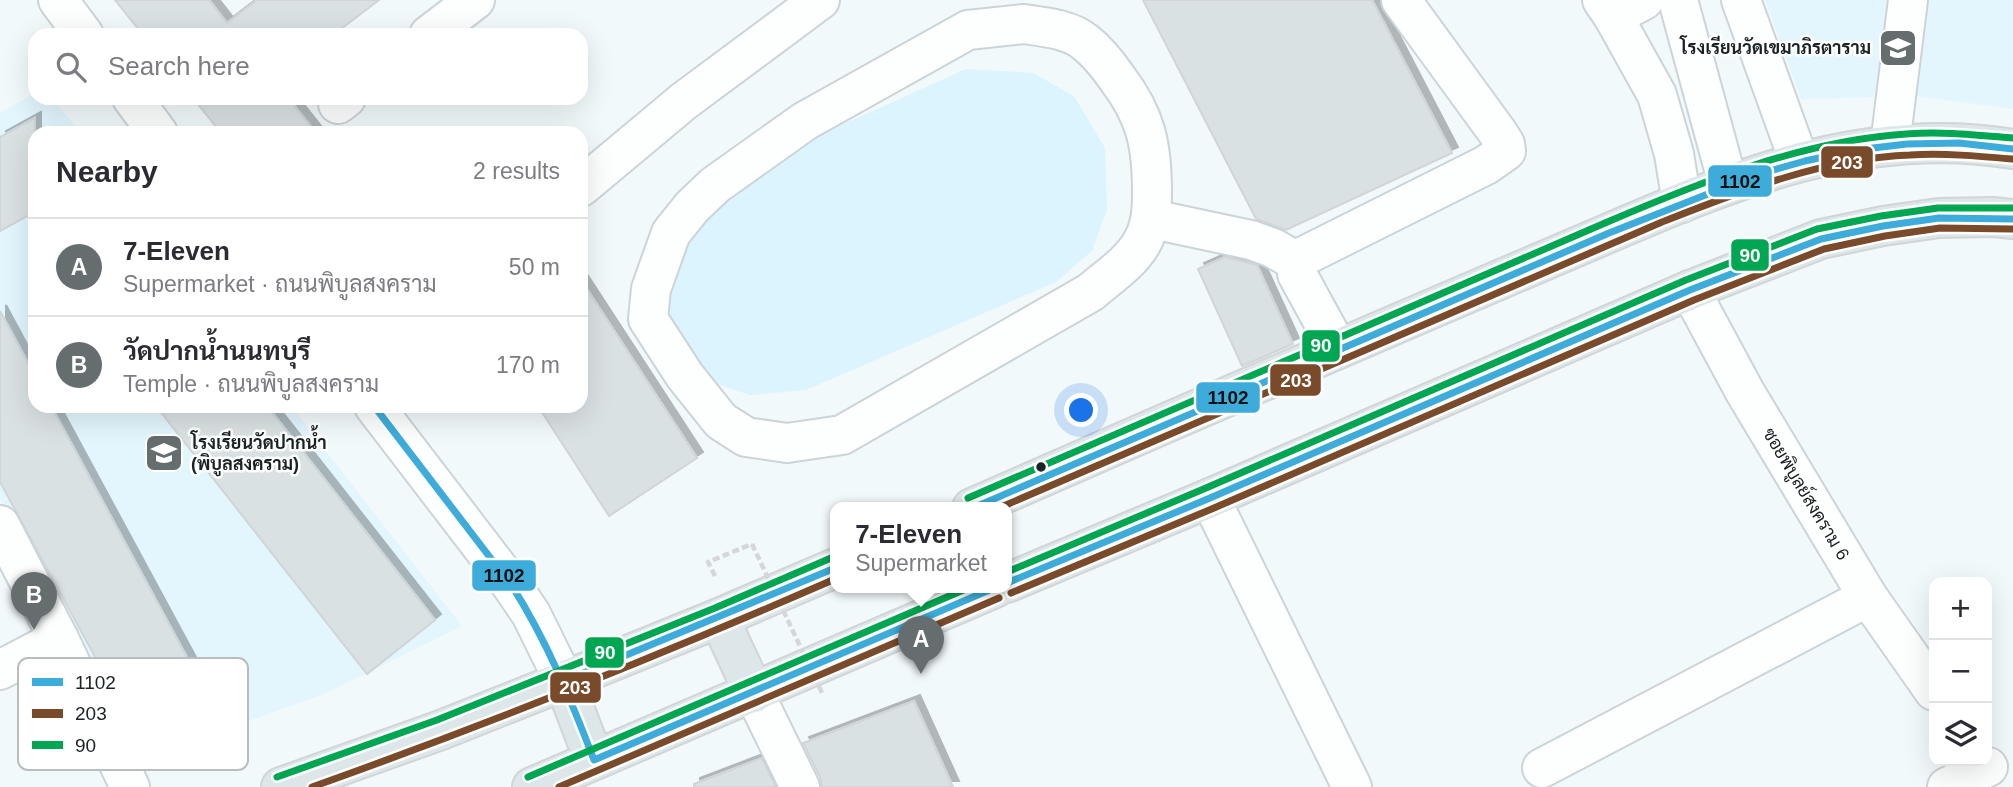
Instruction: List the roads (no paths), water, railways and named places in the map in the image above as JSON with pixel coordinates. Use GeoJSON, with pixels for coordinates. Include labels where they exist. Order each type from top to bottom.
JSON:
{"type":"FeatureCollection","features":[{"type":"Feature","properties":{"kind":"main road"},"geometry":{"type":"LineString","coordinates":[[986,502],[1728,184],[1799,161],[1890,145],[1975,143],[2013,149]]}},
{"type":"Feature","properties":{"kind":"main road"},"geometry":{"type":"LineString","coordinates":[[1012,581],[1690,290],[1821,239],[1939,218],[2013,219]]}},
{"type":"Feature","properties":{"kind":"main road"},"geometry":{"type":"LineString","coordinates":[[281,787],[441,730],[830,570]]}},
{"type":"Feature","properties":{"kind":"main road"},"geometry":{"type":"LineString","coordinates":[[532,787],[984,593]]}},
{"type":"Feature","properties":{"kind":"main road"},"geometry":{"type":"LineString","coordinates":[[719,618],[754,693]]}},
{"type":"Feature","properties":{"kind":"main road"},"geometry":{"type":"LineString","coordinates":[[564,681],[594,760]]}},
{"type":"Feature","properties":{"kind":"street"},"geometry":{"type":"LineString","coordinates":[[58,0],[79,28]]}},
{"type":"Feature","properties":{"kind":"street"},"geometry":{"type":"LineString","coordinates":[[438,28],[475,0]]}},
{"type":"Feature","properties":{"kind":"street"},"geometry":{"type":"LineString","coordinates":[[588,181],[684,101],[820,0]]}},
{"type":"Feature","properties":{"kind":"street"},"geometry":{"type":"LineString","coordinates":[[1338,349],[1297,274],[1297,262],[1304,256],[1486,165],[1506,151],[1498,133],[1401,0]]}},
{"type":"Feature","properties":{"kind":"street"},"geometry":{"type":"LineString","coordinates":[[1678,0],[1728,184]]}},
{"type":"Feature","properties":{"kind":"street"},"geometry":{"type":"LineString","coordinates":[[1741,0],[1799,161]]}},
{"type":"Feature","properties":{"kind":"street"},"geometry":{"type":"LineString","coordinates":[[1890,145],[1908,0]]}},
{"type":"Feature","properties":{"kind":"street"},"geometry":{"type":"LineString","coordinates":[[1620,5],[1657,95],[1674,155],[1682,203]]}},
{"type":"Feature","properties":{"kind":"street"},"geometry":{"type":"LineString","coordinates":[[1024,24],[1055,29],[1083,40],[1103,59],[1134,100],[1147,130],[1152,161],[1152,219],[1141,244],[1125,263],[1091,292],[842,435],[813,441],[787,443],[746,437],[721,421],[685,376],[648,319],[651,289],[671,233],[715,185],[805,121],[968,30],[1024,24]]}},
{"type":"Feature","properties":{"kind":"street"},"geometry":{"type":"LineString","coordinates":[[137,105],[153,126]]}},
{"type":"Feature","properties":{"kind":"street"},"geometry":{"type":"LineString","coordinates":[[1152,219],[1251,240],[1273,248],[1297,262]]}},
{"type":"Feature","properties":{"kind":"street","name":"ซอยพิบูลย์สงคราม 6"},"geometry":{"type":"LineString","coordinates":[[1690,290],[1745,392],[1868,597],[1929,684]]}},
{"type":"Feature","properties":{"kind":"street"},"geometry":{"type":"LineString","coordinates":[[378,413],[512,586],[531,614],[564,681]]}},
{"type":"Feature","properties":{"kind":"street"},"geometry":{"type":"LineString","coordinates":[[1210,498],[1352,787]]}},
{"type":"Feature","properties":{"kind":"street"},"geometry":{"type":"LineString","coordinates":[[5,545],[68,658]]}},
{"type":"Feature","properties":{"kind":"street"},"geometry":{"type":"LineString","coordinates":[[1542,768],[1868,597]]}},
{"type":"Feature","properties":{"kind":"street"},"geometry":{"type":"LineString","coordinates":[[23,658],[59,639]]}},
{"type":"Feature","properties":{"kind":"street"},"geometry":{"type":"LineString","coordinates":[[0,670],[18,661]]}},
{"type":"Feature","properties":{"kind":"street"},"geometry":{"type":"LineString","coordinates":[[754,693],[800,787]]}},
{"type":"Feature","properties":{"kind":"street"},"geometry":{"type":"LineString","coordinates":[[122,770],[130,787]]}},
{"type":"Feature","properties":{"kind":"street"},"geometry":{"type":"LineString","coordinates":[[1947,787],[1992,771]]}},
{"type":"Feature","properties":{"kind":"place","name":"โรงเรียนวัดเขมาภิรตาราม"},"geometry":{"type":"Point","coordinates":[1898,48]}},
{"type":"Feature","properties":{"kind":"place","name":"โรงเรียนวัดปากน้ำ (พิบูลสงคราม)"},"geometry":{"type":"Point","coordinates":[164,453]}},
{"type":"Feature","properties":{"kind":"place","name":"วัดปากน้ำนนทบุรี"},"geometry":{"type":"Point","coordinates":[34,630]}},
{"type":"Feature","properties":{"kind":"place","name":"7-Eleven"},"geometry":{"type":"Point","coordinates":[921,674]}}]}
